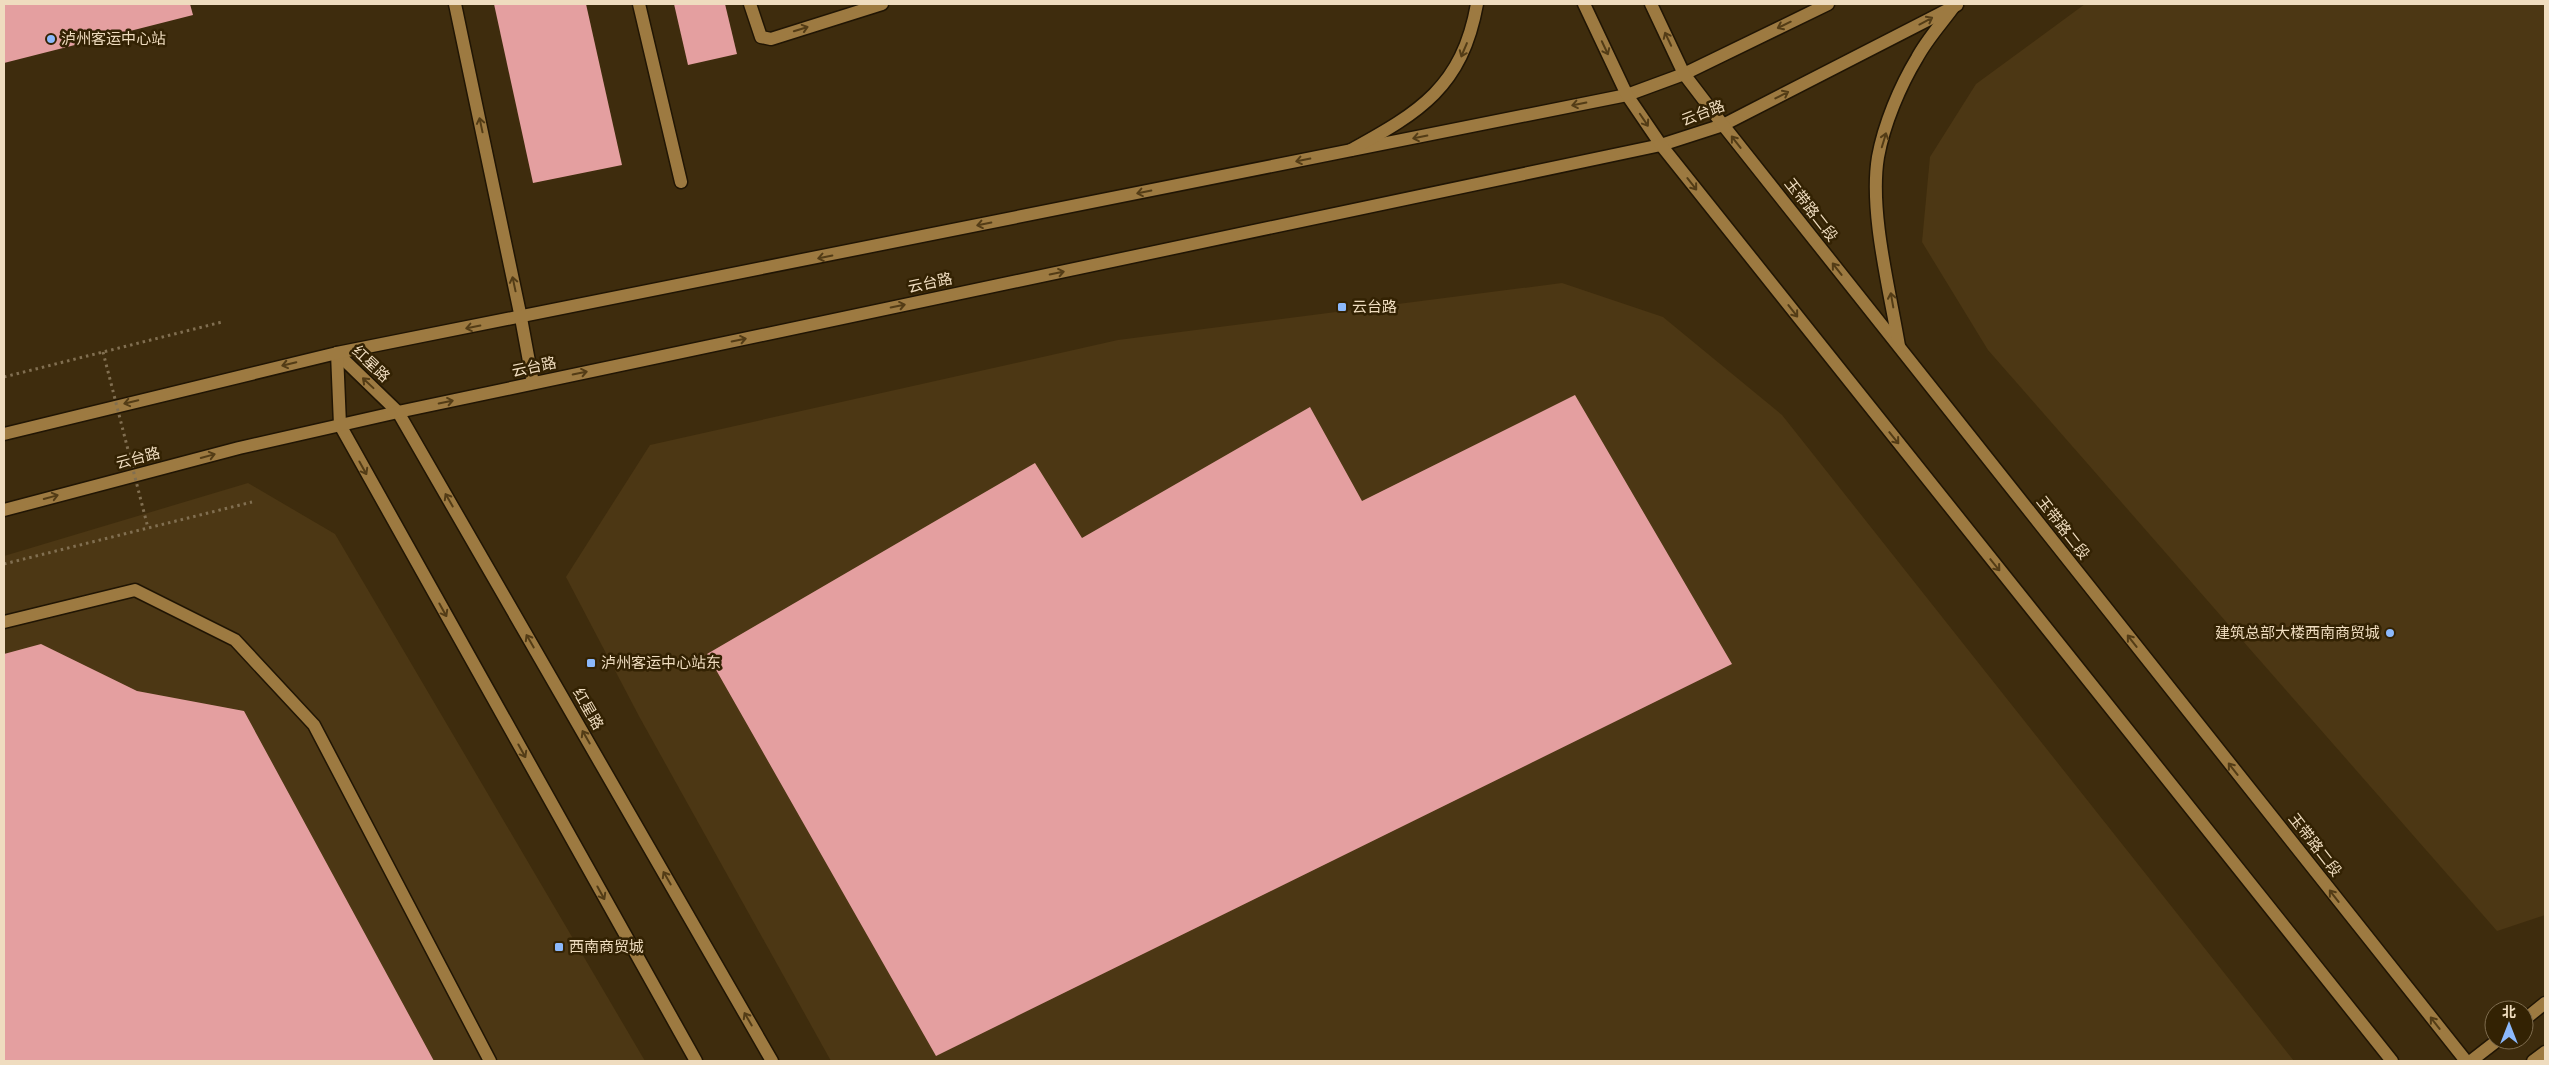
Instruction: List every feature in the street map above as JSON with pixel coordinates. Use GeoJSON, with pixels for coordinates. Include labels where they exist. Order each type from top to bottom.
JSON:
{"type":"FeatureCollection","features":[{"type":"Feature","properties":{"kind":"street"},"geometry":{"type":"LineString","coordinates":[[455,4],[521,318],[533,384]]}},
{"type":"Feature","properties":{"kind":"street"},"geometry":{"type":"LineString","coordinates":[[638,4],[681,182]]}},
{"type":"Feature","properties":{"kind":"street"},"geometry":{"type":"LineString","coordinates":[[750,4],[757,30],[761,37],[771,38],[882,4]]}},
{"type":"Feature","properties":{"kind":"street"},"geometry":{"type":"LineString","coordinates":[[1351,150],[1398,124],[1440,90],[1464,54],[1477,4]]}},
{"type":"Feature","properties":{"kind":"street"},"geometry":{"type":"LineString","coordinates":[[1584,4],[1627,95],[1661,145],[2392,1061]]}},
{"type":"Feature","properties":{"kind":"street","name":"玉带路二段"},"geometry":{"type":"LineString","coordinates":[[1651,4],[1684,74],[1723,125],[2466,1061]]}},
{"type":"Feature","properties":{"kind":"street"},"geometry":{"type":"LineString","coordinates":[[4,434],[337,354],[1627,95],[1684,74],[1828,4]]}},
{"type":"Feature","properties":{"kind":"street"},"geometry":{"type":"LineString","coordinates":[[1900,348],[1880,230],[1877,198],[1878,157],[1893,108],[1917,57],[1957,5]]}},
{"type":"Feature","properties":{"kind":"street","name":"云台路"},"geometry":{"type":"LineString","coordinates":[[4,510],[239,448],[398,412],[1661,145],[1723,125],[1957,5]]}},
{"type":"Feature","properties":{"kind":"street","name":"红星路"},"geometry":{"type":"LineString","coordinates":[[337,354],[398,412],[772,1061]]}},
{"type":"Feature","properties":{"kind":"street","name":"红星路"},"geometry":{"type":"LineString","coordinates":[[337,354],[340,425],[696,1061]]}},
{"type":"Feature","properties":{"kind":"street"},"geometry":{"type":"LineString","coordinates":[[4,622],[134,590],[235,640],[314,725],[490,1061]]}},
{"type":"Feature","properties":{"kind":"street"},"geometry":{"type":"LineString","coordinates":[[2534,1012],[2545,1003]]}},
{"type":"Feature","properties":{"kind":"street"},"geometry":{"type":"LineString","coordinates":[[2471,1061],[2485,1050]]}},
{"type":"Feature","properties":{"kind":"street"},"geometry":{"type":"LineString","coordinates":[[2533,1061],[2545,1052]]}},
{"type":"Feature","properties":{"kind":"path"},"geometry":{"type":"LineString","coordinates":[[4,377],[222,322]]}},
{"type":"Feature","properties":{"kind":"path"},"geometry":{"type":"LineString","coordinates":[[103,352],[148,528]]}},
{"type":"Feature","properties":{"kind":"path"},"geometry":{"type":"LineString","coordinates":[[4,564],[252,502]]}},
{"type":"Feature","properties":{"kind":"shaded area","name":"建筑总部大楼西南商贸城"},"geometry":{"type":"Polygon","coordinates":[[[2085,4],[2545,4],[2545,915],[2497,931],[1988,350],[1922,242],[1930,157],[1976,84],[2085,4]]]}},
{"type":"Feature","properties":{"kind":"shaded area"},"geometry":{"type":"Polygon","coordinates":[[[1562,283],[1663,317],[1782,415],[2294,1061],[831,1061],[640,718],[566,577],[650,445],[1118,340],[1562,283]]]}},
{"type":"Feature","properties":{"kind":"shaded area"},"geometry":{"type":"Polygon","coordinates":[[[248,483],[335,534],[645,1061],[4,1061],[4,556],[248,483]]]}},
{"type":"Feature","properties":{"kind":"building","name":"泸州客运中心站"},"geometry":{"type":"Polygon","coordinates":[[[4,4],[190,4],[193,15],[4,63],[4,4]]]}},
{"type":"Feature","properties":{"kind":"building"},"geometry":{"type":"Polygon","coordinates":[[[494,4],[586,4],[622,165],[533,183],[494,4]]]}},
{"type":"Feature","properties":{"kind":"building"},"geometry":{"type":"Polygon","coordinates":[[[674,4],[725,4],[737,54],[688,65],[674,4]]]}},
{"type":"Feature","properties":{"kind":"building"},"geometry":{"type":"Polygon","coordinates":[[[1575,395],[1732,664],[936,1056],[707,654],[1035,463],[1082,538],[1310,407],[1362,501],[1575,395]]]}},
{"type":"Feature","properties":{"kind":"building"},"geometry":{"type":"Polygon","coordinates":[[[41,644],[137,691],[244,711],[434,1061],[4,1061],[4,654],[41,644]]]}},
{"type":"Feature","properties":{"kind":"place","name":"泸州客运中心站"},"geometry":{"type":"Point","coordinates":[51,39]}},
{"type":"Feature","properties":{"kind":"place","name":"云台路"},"geometry":{"type":"Point","coordinates":[1342,307]}},
{"type":"Feature","properties":{"kind":"place","name":"建筑总部大楼西南商贸城"},"geometry":{"type":"Point","coordinates":[2390,633]}},
{"type":"Feature","properties":{"kind":"place","name":"泸州客运中心站东"},"geometry":{"type":"Point","coordinates":[591,663]}},
{"type":"Feature","properties":{"kind":"place","name":"西南商贸城"},"geometry":{"type":"Point","coordinates":[559,947]}}]}
